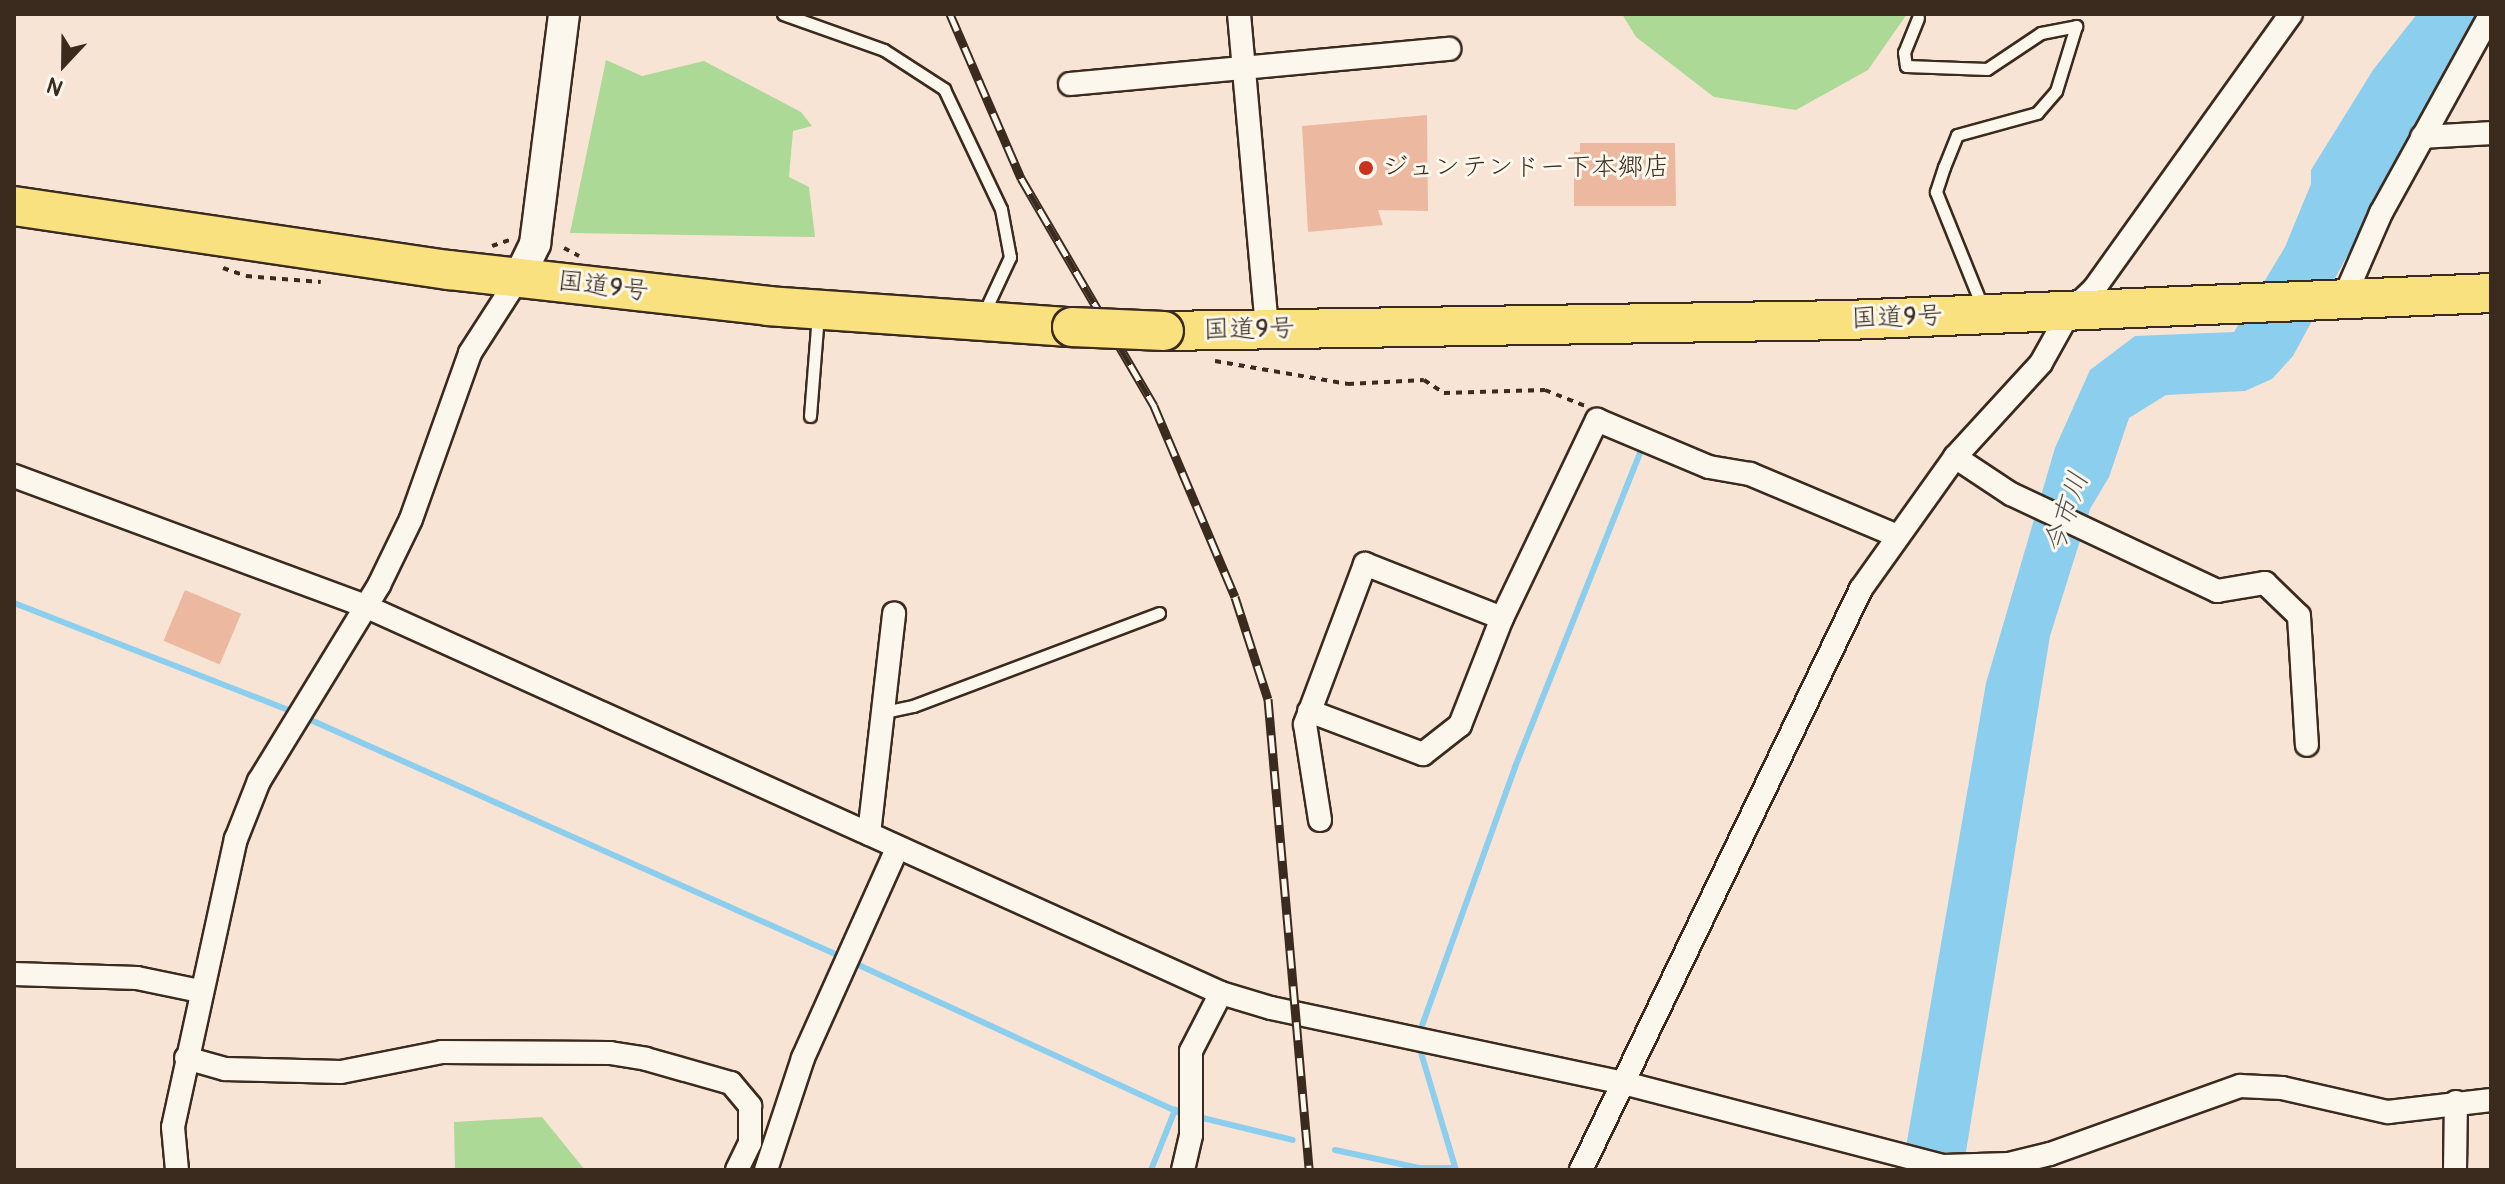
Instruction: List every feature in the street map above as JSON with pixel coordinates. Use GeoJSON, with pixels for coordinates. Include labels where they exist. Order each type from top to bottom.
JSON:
{"type":"FeatureCollection","features":[{"type":"Feature","properties":{"kind":"highway","name":"国道9号"},"geometry":{"type":"LineString","coordinates":[[14,206],[350,259],[819,310],[981,323],[1164,331],[1990,316],[2491,293]]}},
{"type":"Feature","properties":{"kind":"street"},"geometry":{"type":"LineString","coordinates":[[1239,14],[1267,330]]}},
{"type":"Feature","properties":{"kind":"street"},"geometry":{"type":"LineString","coordinates":[[1581,1170],[1620,1082],[1861,589],[1895,535],[1955,457],[2041,363],[2069,313],[2094,289],[2291,14]]}},
{"type":"Feature","properties":{"kind":"street"},"geometry":{"type":"LineString","coordinates":[[2338,299],[2422,137],[2491,14]]}},
{"type":"Feature","properties":{"kind":"street"},"geometry":{"type":"LineString","coordinates":[[177,1170],[173,1127],[200,991],[236,839],[259,781],[365,606],[411,519],[470,353],[519,277],[535,244],[559,16]]}},
{"type":"Feature","properties":{"kind":"street"},"geometry":{"type":"LineString","coordinates":[[1070,84],[1449,49]]}},
{"type":"Feature","properties":{"kind":"street"},"geometry":{"type":"LineString","coordinates":[[2422,137],[2491,133]]}},
{"type":"Feature","properties":{"kind":"street"},"geometry":{"type":"LineString","coordinates":[[1309,711],[1423,754],[1460,725],[1502,618],[1597,420],[1709,467],[1750,474],[1895,535]]}},
{"type":"Feature","properties":{"kind":"street"},"geometry":{"type":"LineString","coordinates":[[1955,457],[2019,498],[2217,591],[2265,583],[2299,616],[2307,745]]}},
{"type":"Feature","properties":{"kind":"street"},"geometry":{"type":"LineString","coordinates":[[14,476],[365,606],[1221,993],[1620,1082],[1943,1166],[1982,1166],[2050,1154],[2240,1086],[2282,1088],[2388,1112],[2491,1100]]}},
{"type":"Feature","properties":{"kind":"street"},"geometry":{"type":"LineString","coordinates":[[1320,820],[1305,724],[1365,564],[1502,618]]}},
{"type":"Feature","properties":{"kind":"street"},"geometry":{"type":"LineString","coordinates":[[869,834],[894,613]]}},
{"type":"Feature","properties":{"kind":"street"},"geometry":{"type":"LineString","coordinates":[[766,1170],[803,1058],[898,847]]}},
{"type":"Feature","properties":{"kind":"street"},"geometry":{"type":"LineString","coordinates":[[14,974],[137,978],[200,991]]}},
{"type":"Feature","properties":{"kind":"street"},"geometry":{"type":"LineString","coordinates":[[1183,1170],[1191,1135],[1191,1051],[1221,993]]}},
{"type":"Feature","properties":{"kind":"street"},"geometry":{"type":"LineString","coordinates":[[186,1058],[225,1069],[341,1072],[442,1052],[610,1053],[646,1059],[731,1083],[750,1106],[750,1143],[737,1170]]}},
{"type":"Feature","properties":{"kind":"street"},"geometry":{"type":"LineString","coordinates":[[2455,1170],[2456,1102]]}},
{"type":"Feature","properties":{"kind":"street"},"geometry":{"type":"LineString","coordinates":[[1864,1170],[1881,1151]]}},
{"type":"Feature","properties":{"kind":"lane"},"geometry":{"type":"LineString","coordinates":[[783,14],[884,50],[944,89],[1001,209],[1010,257],[981,323]]}},
{"type":"Feature","properties":{"kind":"lane"},"geometry":{"type":"LineString","coordinates":[[1918,18],[1904,52],[1906,66],[1987,69],[2041,33],[2076,26],[2056,91],[2037,113],[1957,135],[1936,192],[1977,300],[1990,316]]}},
{"type":"Feature","properties":{"kind":"lane"},"geometry":{"type":"LineString","coordinates":[[810,416],[819,310]]}},
{"type":"Feature","properties":{"kind":"lane"},"geometry":{"type":"LineString","coordinates":[[884,712],[913,706],[1159,613]]}},
{"type":"Feature","properties":{"kind":"path"},"geometry":{"type":"LineString","coordinates":[[1207,359],[1348,384],[1424,380],[1444,393],[1545,390],[1589,408],[1597,420]]}},
{"type":"Feature","properties":{"kind":"green space"},"geometry":{"type":"Polygon","coordinates":[[[1622,14],[1907,14],[1868,70],[1796,110],[1714,97],[1636,37],[1622,14]]]}},
{"type":"Feature","properties":{"kind":"green space"},"geometry":{"type":"Polygon","coordinates":[[[606,60],[642,76],[704,61],[801,112],[812,126],[793,131],[789,177],[809,187],[815,237],[570,233],[606,60]]]}},
{"type":"Feature","properties":{"kind":"green space"},"geometry":{"type":"Polygon","coordinates":[[[542,1117],[585,1170],[455,1170],[454,1122],[542,1117]]]}},
{"type":"Feature","properties":{"kind":"water","name":"今市川"},"geometry":{"type":"Polygon","coordinates":[[[2417,14],[2478,14],[2293,356],[2272,379],[2245,391],[2166,395],[2129,418],[2109,477],[2090,509],[2050,636],[1963,1170],[1902,1170],[1986,683],[2055,448],[2090,370],[2135,336],[2234,332],[2285,247],[2311,184],[2311,170],[2373,70],[2417,14]]]}},
{"type":"Feature","properties":{"kind":"building","name":"ジュンテンドー下本郷店"},"geometry":{"type":"Polygon","coordinates":[[[1427,115],[1428,211],[1378,210],[1383,225],[1308,232],[1302,126],[1427,115]]]}},
{"type":"Feature","properties":{"kind":"building"},"geometry":{"type":"Polygon","coordinates":[[[1580,143],[1675,143],[1676,206],[1574,206],[1574,152],[1580,152],[1580,143]]]}},
{"type":"Feature","properties":{"kind":"building"},"geometry":{"type":"Polygon","coordinates":[[[185,590],[241,614],[220,664],[164,641],[185,590]]]}},
{"type":"Feature","properties":{"kind":"waterway"},"geometry":{"type":"LineString","coordinates":[[1419,1034],[1515,767],[1642,448]]}},
{"type":"Feature","properties":{"kind":"waterway"},"geometry":{"type":"LineString","coordinates":[[14,603],[294,712]]}},
{"type":"Feature","properties":{"kind":"waterway"},"geometry":{"type":"LineString","coordinates":[[304,717],[842,957]]}},
{"type":"Feature","properties":{"kind":"waterway"},"geometry":{"type":"LineString","coordinates":[[852,962],[1178,1112],[1293,1140]]}},
{"type":"Feature","properties":{"kind":"waterway"},"geometry":{"type":"LineString","coordinates":[[1419,1046],[1456,1170]]}},
{"type":"Feature","properties":{"kind":"waterway"},"geometry":{"type":"LineString","coordinates":[[1151,1170],[1175,1110]]}},
{"type":"Feature","properties":{"kind":"waterway"},"geometry":{"type":"LineString","coordinates":[[1335,1150],[1419,1168],[1454,1168]]}},
{"type":"Feature","properties":{"kind":"railway"},"geometry":{"type":"LineString","coordinates":[[950,14],[1021,178],[1154,406],[1235,597],[1268,699],[1309,1170]]}},
{"type":"Feature","properties":{"kind":"place","name":"ジュンテンドー下本郷店"},"geometry":{"type":"Point","coordinates":[1366,168]}}]}
